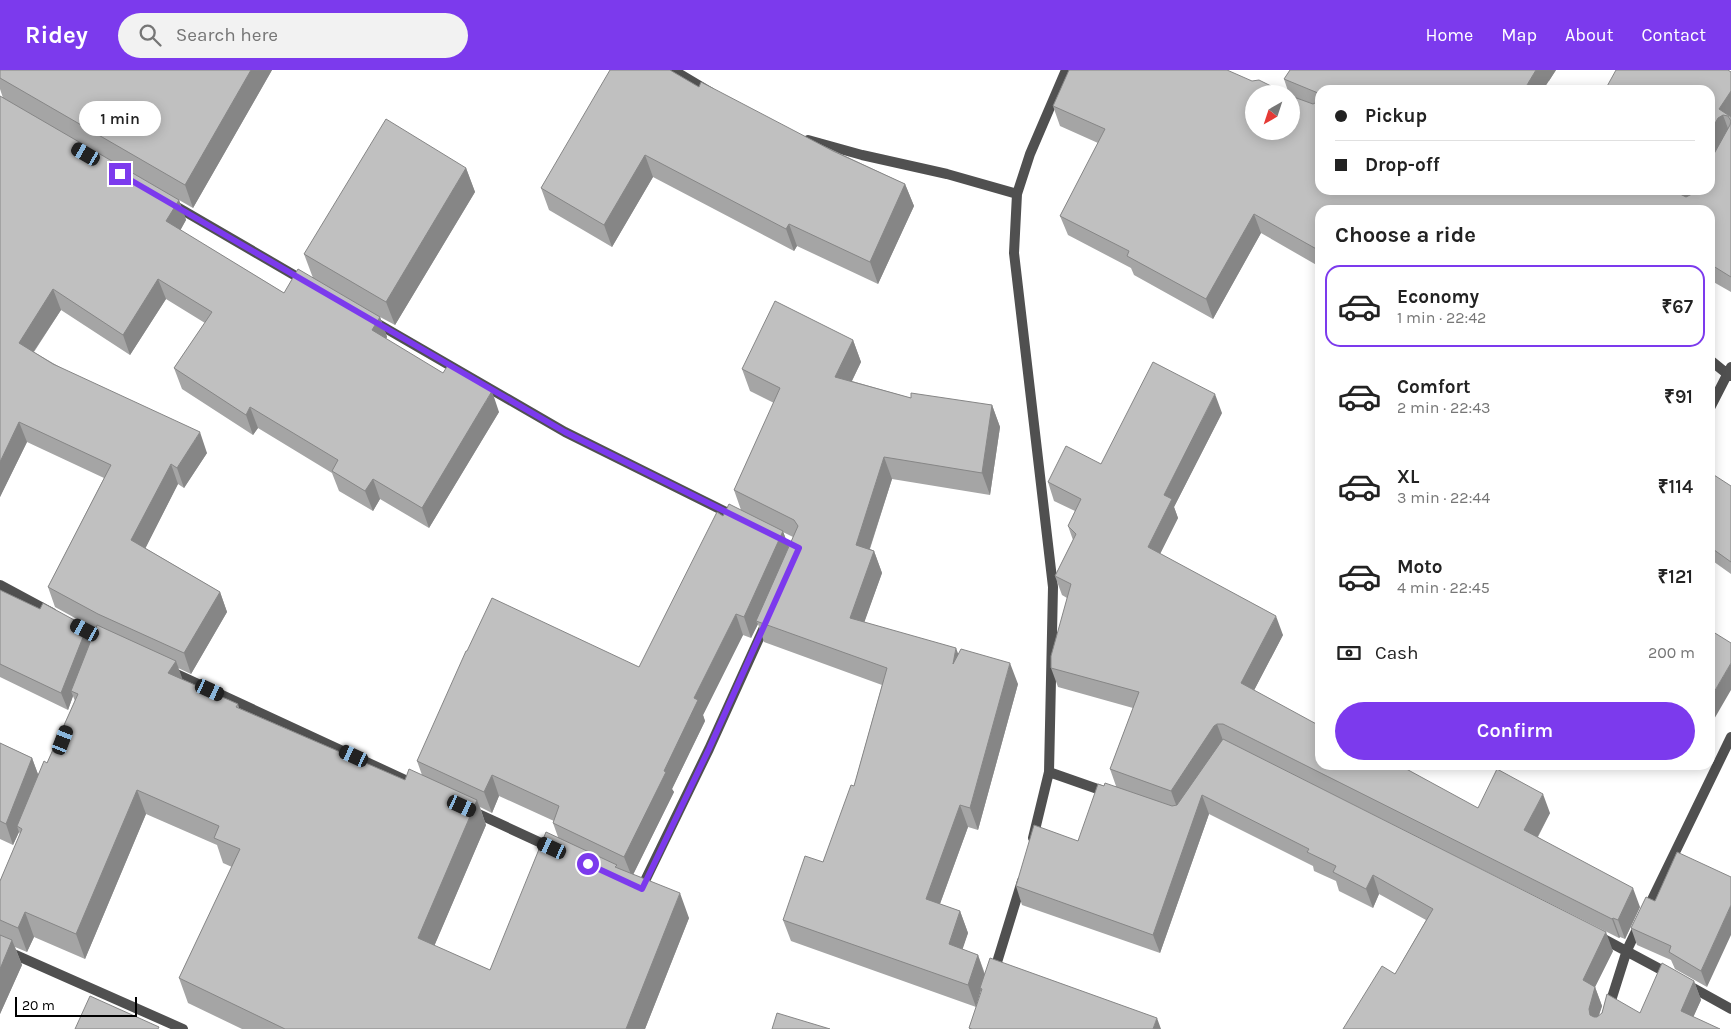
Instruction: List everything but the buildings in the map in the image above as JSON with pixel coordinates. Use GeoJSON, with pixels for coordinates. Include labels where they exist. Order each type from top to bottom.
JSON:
{"type":"FeatureCollection","features":[{"type":"Feature","properties":{"kind":"street"},"geometry":{"type":"LineString","coordinates":[[674,70],[721,98]]}},
{"type":"Feature","properties":{"kind":"street"},"geometry":{"type":"LineString","coordinates":[[1031,847],[1049,772],[1052,587],[1014,253],[1018,194],[1030,154],[1066,70]]}},
{"type":"Feature","properties":{"kind":"street"},"geometry":{"type":"LineString","coordinates":[[802,139],[947,174],[1018,194]]}},
{"type":"Feature","properties":{"kind":"street"},"geometry":{"type":"LineString","coordinates":[[162,199],[316,288]]}},
{"type":"Feature","properties":{"kind":"street"},"geometry":{"type":"LineString","coordinates":[[368,318],[565,432],[747,523]]}},
{"type":"Feature","properties":{"kind":"street"},"geometry":{"type":"LineString","coordinates":[[1715,363],[1730,372],[1715,399]]}},
{"type":"Feature","properties":{"kind":"street"},"geometry":{"type":"LineString","coordinates":[[0,585],[60,617]]}},
{"type":"Feature","properties":{"kind":"street"},"geometry":{"type":"LineString","coordinates":[[632,885],[642,889],[709,749],[772,610]]}},
{"type":"Feature","properties":{"kind":"street"},"geometry":{"type":"LineString","coordinates":[[165,669],[426,789]]}},
{"type":"Feature","properties":{"kind":"street"},"geometry":{"type":"LineString","coordinates":[[1602,1029],[1627,950],[1731,738]]}},
{"type":"Feature","properties":{"kind":"street"},"geometry":{"type":"LineString","coordinates":[[1049,772],[1115,795]]}},
{"type":"Feature","properties":{"kind":"street"},"geometry":{"type":"LineString","coordinates":[[462,806],[561,852]]}},
{"type":"Feature","properties":{"kind":"street"},"geometry":{"type":"LineString","coordinates":[[990,984],[1024,875]]}},
{"type":"Feature","properties":{"kind":"street"},"geometry":{"type":"LineString","coordinates":[[1591,932],[1627,950],[1731,1009]]}},
{"type":"Feature","properties":{"kind":"street"},"geometry":{"type":"LineString","coordinates":[[0,948],[184,1029]]}},
{"type":"Feature","properties":{"kind":"route"},"geometry":{"type":"LineString","coordinates":[[120,174],[565,432],[799,548],[709,749],[642,889],[588,864]]}}]}
